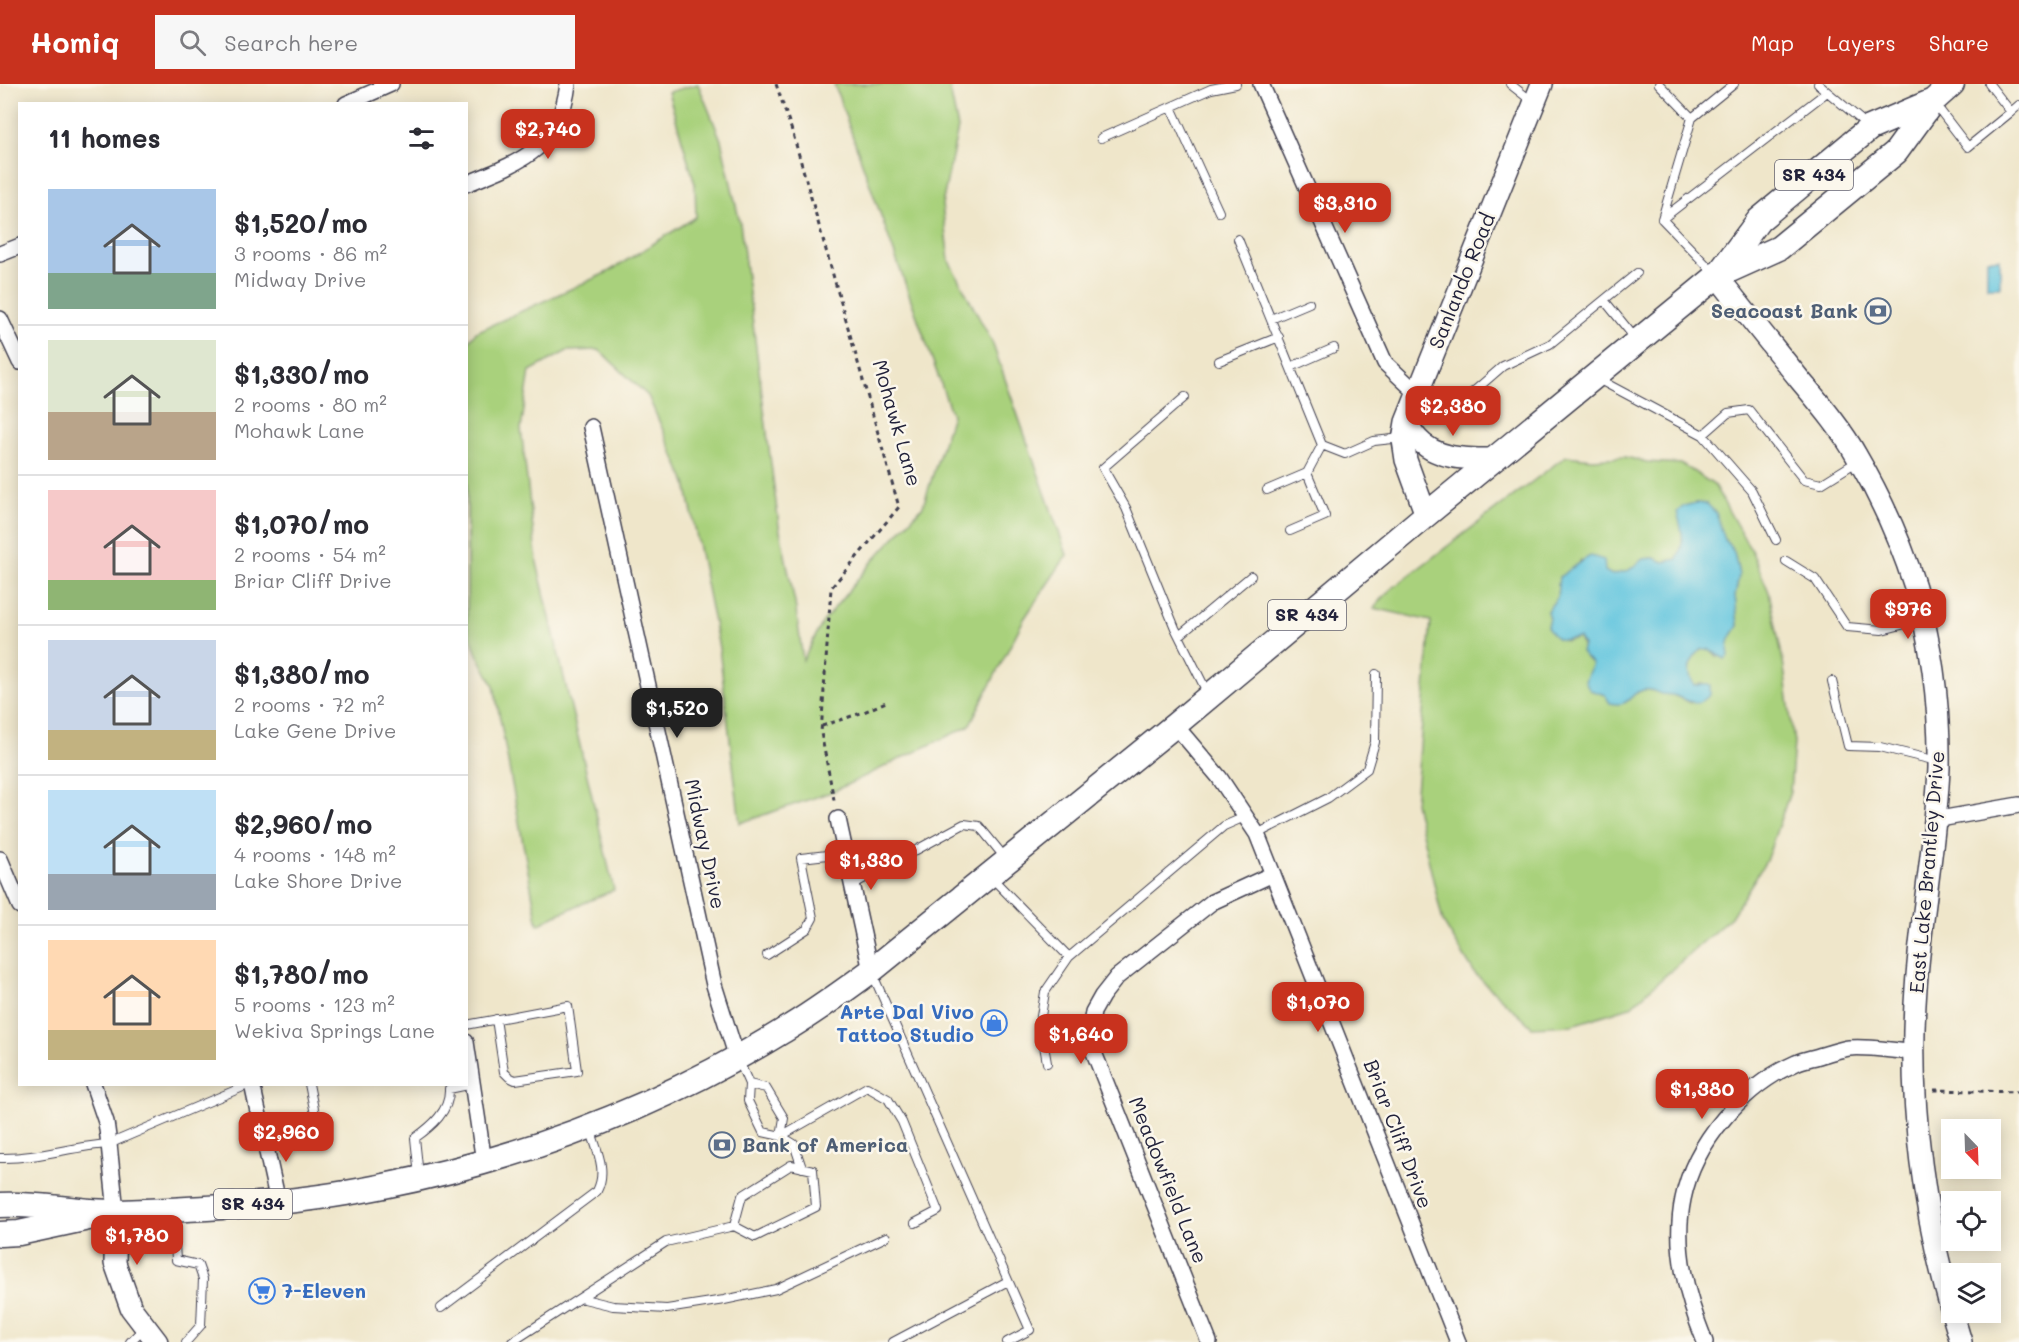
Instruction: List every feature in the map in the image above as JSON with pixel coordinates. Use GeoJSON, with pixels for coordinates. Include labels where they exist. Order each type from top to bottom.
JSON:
{"type":"FeatureCollection","features":[{"type":"Feature","properties":{"kind":"main road","name":"SR 434"},"geometry":{"type":"LineString","coordinates":[[0,1205],[23,1203],[116,1212],[278,1202],[379,1187],[523,1151],[589,1127],[657,1098],[737,1058],[794,1024],[871,971],[1175,725],[1717,276],[1759,220],[1870,128],[1933,100],[1953,84]]}},
{"type":"Feature","properties":{"kind":"main road","name":"SR 434"},"geometry":{"type":"LineString","coordinates":[[1717,276],[1779,248],[1896,152],[1933,100]]}},
{"type":"Feature","properties":{"kind":"main road","name":"SR 434"},"geometry":{"type":"LineString","coordinates":[[0,1234],[19,1233],[116,1212]]}},
{"type":"Feature","properties":{"kind":"street"},"geometry":{"type":"LineString","coordinates":[[350,102],[391,84]]}},
{"type":"Feature","properties":{"kind":"street"},"geometry":{"type":"LineString","coordinates":[[468,183],[510,166],[532,152],[549,137],[559,121],[566,102],[568,84]]}},
{"type":"Feature","properties":{"kind":"street"},"geometry":{"type":"LineString","coordinates":[[1261,84],[1385,363],[1417,393]]}},
{"type":"Feature","properties":{"kind":"street","name":"Sanlando Road"},"geometry":{"type":"LineString","coordinates":[[1405,430],[1417,393],[1538,93]]}},
{"type":"Feature","properties":{"kind":"street"},"geometry":{"type":"LineString","coordinates":[[0,254],[18,247]]}},
{"type":"Feature","properties":{"kind":"street","name":"East Lake Brantley Drive"},"geometry":{"type":"LineString","coordinates":[[1717,276],[1825,410],[1859,461],[1900,547],[1923,620],[1937,701],[1938,761],[1935,820],[1920,943],[1913,1052],[1919,1143],[1927,1208],[1941,1274]]}},
{"type":"Feature","properties":{"kind":"street"},"geometry":{"type":"LineString","coordinates":[[0,319],[18,358]]}},
{"type":"Feature","properties":{"kind":"street","name":"Midway Drive"},"geometry":{"type":"LineString","coordinates":[[591,428],[714,985],[737,1058]]}},
{"type":"Feature","properties":{"kind":"street"},"geometry":{"type":"LineString","coordinates":[[1405,430],[1436,453],[1460,459],[1494,459]]}},
{"type":"Feature","properties":{"kind":"street"},"geometry":{"type":"LineString","coordinates":[[1405,430],[1406,460],[1426,515]]}},
{"type":"Feature","properties":{"kind":"street","name":"Briar Cliff Drive"},"geometry":{"type":"LineString","coordinates":[[1175,725],[1219,777],[1257,834],[1458,1342]]}},
{"type":"Feature","properties":{"kind":"street"},"geometry":{"type":"LineString","coordinates":[[1935,820],[2019,805]]}},
{"type":"Feature","properties":{"kind":"street"},"geometry":{"type":"LineString","coordinates":[[838,819],[871,971]]}},
{"type":"Feature","properties":{"kind":"street"},"geometry":{"type":"LineString","coordinates":[[0,860],[18,901]]}},
{"type":"Feature","properties":{"kind":"street","name":"Meadowfield Lane"},"geometry":{"type":"LineString","coordinates":[[1209,1342],[1093,1050],[1090,1031],[1093,1012],[1117,977],[1212,902],[1274,874]]}},
{"type":"Feature","properties":{"kind":"street"},"geometry":{"type":"LineString","coordinates":[[1705,1342],[1690,1305],[1683,1274],[1681,1226],[1683,1199],[1697,1158],[1721,1122],[1754,1088],[1796,1063],[1848,1048],[1913,1052]]}},
{"type":"Feature","properties":{"kind":"street"},"geometry":{"type":"LineString","coordinates":[[468,1054],[484,1162]]}},
{"type":"Feature","properties":{"kind":"street"},"geometry":{"type":"LineString","coordinates":[[94,1086],[106,1122],[110,1144],[116,1212],[115,1263],[130,1308],[151,1334]]}},
{"type":"Feature","properties":{"kind":"street"},"geometry":{"type":"LineString","coordinates":[[251,1086],[278,1202]]}},
{"type":"Feature","properties":{"kind":"street","name":"East Lake Brantley Drive"},"geometry":{"type":"LineString","coordinates":[[1955,1323],[1961,1342]]}},
{"type":"Feature","properties":{"kind":"lane"},"geometry":{"type":"LineString","coordinates":[[1101,138],[1211,89],[1236,84]]}},
{"type":"Feature","properties":{"kind":"lane"},"geometry":{"type":"LineString","coordinates":[[1510,84],[1538,93]]}},
{"type":"Feature","properties":{"kind":"lane"},"geometry":{"type":"LineString","coordinates":[[1659,84],[1692,118]]}},
{"type":"Feature","properties":{"kind":"lane"},"geometry":{"type":"LineString","coordinates":[[1662,219],[1692,118],[1734,84]]}},
{"type":"Feature","properties":{"kind":"lane"},"geometry":{"type":"LineString","coordinates":[[1818,84],[1870,128]]}},
{"type":"Feature","properties":{"kind":"lane"},"geometry":{"type":"LineString","coordinates":[[1989,84],[2011,112]]}},
{"type":"Feature","properties":{"kind":"lane"},"geometry":{"type":"LineString","coordinates":[[1662,219],[1827,92]]}},
{"type":"Feature","properties":{"kind":"lane"},"geometry":{"type":"LineString","coordinates":[[1933,100],[1968,147],[2019,105]]}},
{"type":"Feature","properties":{"kind":"lane"},"geometry":{"type":"LineString","coordinates":[[1171,107],[1219,212]]}},
{"type":"Feature","properties":{"kind":"lane"},"geometry":{"type":"LineString","coordinates":[[1662,219],[1717,276]]}},
{"type":"Feature","properties":{"kind":"lane"},"geometry":{"type":"LineString","coordinates":[[1238,239],[1322,445],[1345,454],[1405,430]]}},
{"type":"Feature","properties":{"kind":"lane"},"geometry":{"type":"LineString","coordinates":[[1450,411],[1503,366],[1550,344],[1637,273]]}},
{"type":"Feature","properties":{"kind":"lane"},"geometry":{"type":"LineString","coordinates":[[1604,300],[1637,341]]}},
{"type":"Feature","properties":{"kind":"lane"},"geometry":{"type":"LineString","coordinates":[[1271,319],[1309,303]]}},
{"type":"Feature","properties":{"kind":"lane"},"geometry":{"type":"LineString","coordinates":[[1219,361],[1279,337]]}},
{"type":"Feature","properties":{"kind":"lane"},"geometry":{"type":"LineString","coordinates":[[1291,367],[1334,348]]}},
{"type":"Feature","properties":{"kind":"lane"},"geometry":{"type":"LineString","coordinates":[[1594,376],[1703,435],[1752,491],[1776,540]]}},
{"type":"Feature","properties":{"kind":"lane"},"geometry":{"type":"LineString","coordinates":[[1185,397],[1103,468],[1126,508],[1179,636],[1209,696]]}},
{"type":"Feature","properties":{"kind":"lane"},"geometry":{"type":"LineString","coordinates":[[1703,435],[1728,413],[1749,410],[1804,480],[1821,484],[1859,461]]}},
{"type":"Feature","properties":{"kind":"lane"},"geometry":{"type":"LineString","coordinates":[[1267,490],[1307,473],[1322,445]]}},
{"type":"Feature","properties":{"kind":"lane"},"geometry":{"type":"LineString","coordinates":[[1290,531],[1325,516],[1307,473]]}},
{"type":"Feature","properties":{"kind":"lane"},"geometry":{"type":"LineString","coordinates":[[1786,561],[1815,579],[1848,627],[1882,630],[1923,620]]}},
{"type":"Feature","properties":{"kind":"lane"},"geometry":{"type":"LineString","coordinates":[[1179,636],[1251,576]]}},
{"type":"Feature","properties":{"kind":"lane"},"geometry":{"type":"LineString","coordinates":[[1257,834],[1328,798],[1367,769],[1375,742],[1376,674]]}},
{"type":"Feature","properties":{"kind":"lane"},"geometry":{"type":"LineString","coordinates":[[1832,681],[1848,746],[1880,747],[1938,761]]}},
{"type":"Feature","properties":{"kind":"lane"},"geometry":{"type":"LineString","coordinates":[[1047,1063],[1040,1022],[1045,992],[1069,957],[1224,826],[1246,816]]}},
{"type":"Feature","properties":{"kind":"lane"},"geometry":{"type":"LineString","coordinates":[[852,885],[964,825],[979,826],[998,867],[1069,957]]}},
{"type":"Feature","properties":{"kind":"lane"},"geometry":{"type":"LineString","coordinates":[[767,955],[807,929],[813,918],[801,858],[845,853]]}},
{"type":"Feature","properties":{"kind":"lane"},"geometry":{"type":"LineString","coordinates":[[871,971],[1030,1330],[1007,1342]]}},
{"type":"Feature","properties":{"kind":"lane"},"geometry":{"type":"LineString","coordinates":[[468,1025],[496,1019],[568,1006],[577,1071],[515,1080],[508,1077],[504,1072],[496,1019]]}},
{"type":"Feature","properties":{"kind":"lane"},"geometry":{"type":"LineString","coordinates":[[737,1058],[749,1084],[748,1101],[763,1132],[781,1137],[794,1144],[802,1168]]}},
{"type":"Feature","properties":{"kind":"lane"},"geometry":{"type":"LineString","coordinates":[[468,1085],[473,1084]]}},
{"type":"Feature","properties":{"kind":"lane"},"geometry":{"type":"LineString","coordinates":[[749,1084],[766,1088],[784,1118],[781,1137]]}},
{"type":"Feature","properties":{"kind":"lane"},"geometry":{"type":"LineString","coordinates":[[0,1158],[21,1159],[89,1145],[110,1144],[246,1086]]}},
{"type":"Feature","properties":{"kind":"lane"},"geometry":{"type":"LineString","coordinates":[[262,1131],[316,1119],[309,1086]]}},
{"type":"Feature","properties":{"kind":"lane"},"geometry":{"type":"LineString","coordinates":[[420,1178],[415,1138],[433,1125],[449,1101],[449,1089],[463,1086]]}},
{"type":"Feature","properties":{"kind":"lane"},"geometry":{"type":"LineString","coordinates":[[781,1137],[867,1087],[888,1100],[902,1122],[938,1211],[915,1223]]}},
{"type":"Feature","properties":{"kind":"lane"},"geometry":{"type":"LineString","coordinates":[[441,1308],[597,1191],[602,1180],[602,1166],[589,1127]]}},
{"type":"Feature","properties":{"kind":"lane"},"geometry":{"type":"LineString","coordinates":[[512,1342],[666,1242],[734,1226],[755,1237],[816,1207],[813,1170],[791,1165],[742,1196],[734,1226]]}},
{"type":"Feature","properties":{"kind":"lane"},"geometry":{"type":"LineString","coordinates":[[173,1209],[176,1260],[198,1265],[203,1279],[201,1325],[186,1342]]}},
{"type":"Feature","properties":{"kind":"lane"},"geometry":{"type":"LineString","coordinates":[[580,1298],[613,1306],[667,1309],[724,1300],[776,1289],[886,1237]]}},
{"type":"Feature","properties":{"kind":"lane"},"geometry":{"type":"LineString","coordinates":[[893,1342],[1008,1281]]}},
{"type":"Feature","properties":{"kind":"lane"},"geometry":{"type":"LineString","coordinates":[[130,1342],[151,1334]]}},
{"type":"Feature","properties":{"kind":"path","name":"Mohawk Lane"},"geometry":{"type":"LineString","coordinates":[[776,84],[793,134],[899,507],[831,588],[821,733],[838,819]]}},
{"type":"Feature","properties":{"kind":"path"},"geometry":{"type":"LineString","coordinates":[[822,726],[888,701]]}},
{"type":"Feature","properties":{"kind":"path"},"geometry":{"type":"LineString","coordinates":[[1915,1090],[2019,1092]]}},
{"type":"Feature","properties":{"kind":"green space"},"geometry":{"type":"Polygon","coordinates":[[[698,84],[721,140],[740,223],[779,526],[795,603],[803,660],[823,622],[872,562],[923,506],[952,415],[834,84],[951,84],[950,90],[958,128],[942,205],[949,261],[992,342],[1067,555],[1024,619],[969,726],[834,791],[740,823],[719,648],[686,483],[648,396],[599,350],[567,351],[530,371],[521,429],[537,563],[614,890],[538,925],[494,686],[476,652],[468,628],[468,342],[476,332],[608,272],[696,217],[695,184],[668,92],[698,84]]]}},
{"type":"Feature","properties":{"kind":"green space"},"geometry":{"type":"Polygon","coordinates":[[[1566,456],[1592,459],[1625,457],[1647,462],[1682,464],[1714,485],[1752,552],[1769,592],[1783,661],[1794,743],[1790,792],[1766,861],[1731,917],[1630,1007],[1572,1025],[1532,1027],[1475,974],[1443,922],[1415,803],[1431,621],[1374,608],[1390,590],[1566,456]],[[1696,503],[1684,506],[1682,547],[1677,559],[1664,562],[1654,558],[1643,559],[1628,571],[1612,575],[1581,560],[1572,570],[1559,577],[1557,598],[1547,611],[1549,618],[1547,626],[1565,641],[1579,638],[1586,658],[1592,664],[1590,690],[1605,695],[1635,694],[1644,689],[1673,695],[1691,703],[1702,684],[1693,685],[1689,675],[1694,658],[1701,649],[1708,648],[1718,657],[1728,648],[1729,639],[1738,625],[1735,596],[1739,575],[1734,552],[1725,540],[1707,504],[1696,503]]]}},
{"type":"Feature","properties":{"kind":"water"},"geometry":{"type":"Polygon","coordinates":[[[1987,259],[2000,259],[2000,287],[1987,287],[1987,259]]]}},
{"type":"Feature","properties":{"kind":"water"},"geometry":{"type":"Polygon","coordinates":[[[1696,503],[1707,504],[1716,513],[1725,540],[1734,552],[1739,575],[1735,596],[1738,626],[1729,642],[1729,655],[1725,659],[1708,649],[1701,649],[1694,658],[1689,670],[1691,680],[1694,685],[1710,685],[1710,695],[1701,701],[1690,701],[1674,695],[1645,690],[1638,692],[1622,704],[1610,703],[1605,695],[1590,690],[1585,681],[1592,664],[1581,652],[1583,645],[1579,638],[1560,640],[1547,626],[1549,618],[1547,611],[1557,598],[1559,577],[1591,556],[1604,560],[1605,571],[1612,575],[1628,571],[1643,559],[1654,558],[1664,562],[1677,559],[1680,553],[1682,530],[1677,512],[1684,506],[1696,503]]]}},
{"type":"Feature","properties":{"kind":"place","name":"Seacoast Bank"},"geometry":{"type":"Point","coordinates":[1878,311]}},
{"type":"Feature","properties":{"kind":"place","name":"Arte Dal Vivo Tattoo Studio"},"geometry":{"type":"Point","coordinates":[994,1023]}},
{"type":"Feature","properties":{"kind":"place","name":"Bank of America"},"geometry":{"type":"Point","coordinates":[722,1145]}},
{"type":"Feature","properties":{"kind":"place","name":"7-Eleven"},"geometry":{"type":"Point","coordinates":[262,1291]}}]}
